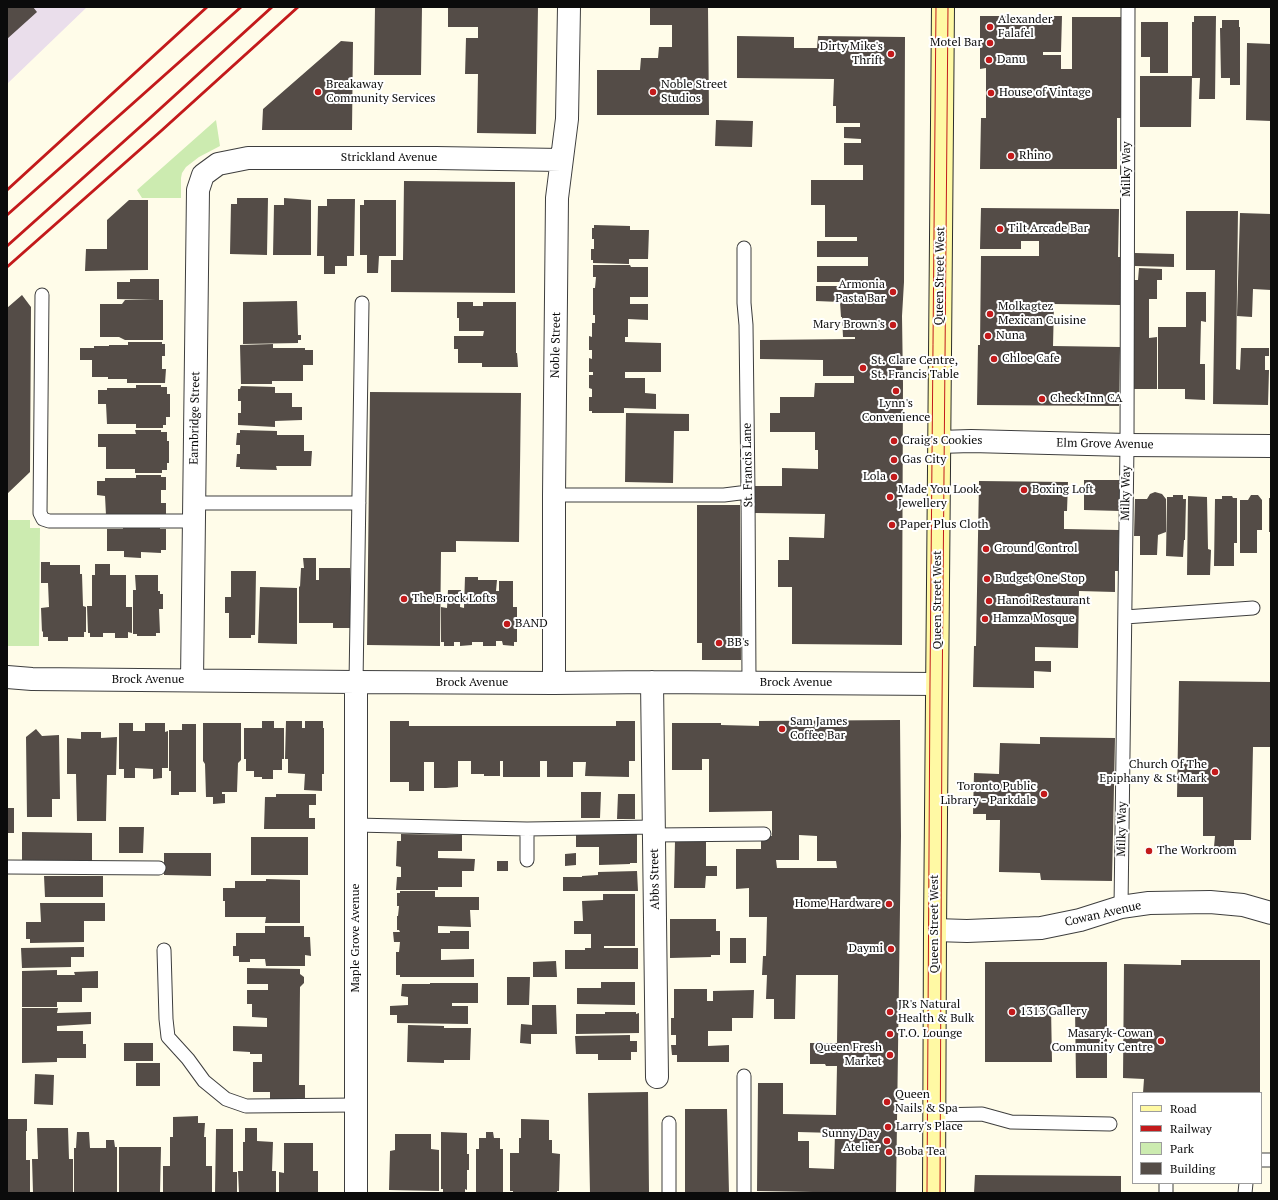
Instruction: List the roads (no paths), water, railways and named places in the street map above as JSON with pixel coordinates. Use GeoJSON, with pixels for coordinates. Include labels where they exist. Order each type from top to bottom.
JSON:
{"type":"FeatureCollection","features":[{"type":"Feature","properties":{"kind":"main road","name":"Queen Street West"},"geometry":{"type":"LineString","coordinates":[[934,1193],[934,930],[943,7]]}},
{"type":"Feature","properties":{"kind":"street","name":"Noble Street"},"geometry":{"type":"LineString","coordinates":[[554,683],[557,198],[567,119],[569,7]]}},
{"type":"Feature","properties":{"kind":"street","name":"Strickland Avenue"},"geometry":{"type":"LineString","coordinates":[[218,164],[248,158],[436,158],[561,160]]}},
{"type":"Feature","properties":{"kind":"street","name":"Earnbridge Street"},"geometry":{"type":"LineString","coordinates":[[192,680],[198,190],[203,175],[218,164]]}},
{"type":"Feature","properties":{"kind":"street","name":"Elm Grove Avenue"},"geometry":{"type":"LineString","coordinates":[[938,442],[971,441],[1127,445],[1271,446]]}},
{"type":"Feature","properties":{"kind":"street","name":"Brock Avenue"},"geometry":{"type":"LineString","coordinates":[[7,677],[32,679],[356,682],[749,682],[937,684]]}},
{"type":"Feature","properties":{"kind":"street","name":"Maple Grove Avenue"},"geometry":{"type":"LineString","coordinates":[[356,682],[356,1193]]}},
{"type":"Feature","properties":{"kind":"street","name":"Abbs Street"},"geometry":{"type":"LineString","coordinates":[[652,682],[657,1077]]}},
{"type":"Feature","properties":{"kind":"street","name":"Cowan Avenue"},"geometry":{"type":"LineString","coordinates":[[934,930],[967,931],[1041,928],[1080,920],[1121,907],[1149,903],[1210,902],[1243,906],[1271,913]]}},
{"type":"Feature","properties":{"kind":"lane","name":"Milky Way"},"geometry":{"type":"LineString","coordinates":[[1121,907],[1127,445],[1128,7]]}},
{"type":"Feature","properties":{"kind":"lane","name":"St. Francis Lane"},"geometry":{"type":"LineString","coordinates":[[744,248],[749,682]]}},
{"type":"Feature","properties":{"kind":"lane"},"geometry":{"type":"LineString","coordinates":[[42,295],[40,513],[43,519],[49,522],[194,512],[359,504]]}},
{"type":"Feature","properties":{"kind":"lane"},"geometry":{"type":"LineString","coordinates":[[356,682],[362,303]]}},
{"type":"Feature","properties":{"kind":"lane"},"geometry":{"type":"LineString","coordinates":[[554,495],[724,495],[748,492]]}},
{"type":"Feature","properties":{"kind":"lane"},"geometry":{"type":"LineString","coordinates":[[1125,617],[1253,608]]}},
{"type":"Feature","properties":{"kind":"lane"},"geometry":{"type":"LineString","coordinates":[[356,825],[764,834]]}},
{"type":"Feature","properties":{"kind":"lane"},"geometry":{"type":"LineString","coordinates":[[527,829],[527,860]]}},
{"type":"Feature","properties":{"kind":"lane"},"geometry":{"type":"LineString","coordinates":[[7,867],[159,868]]}},
{"type":"Feature","properties":{"kind":"lane"},"geometry":{"type":"LineString","coordinates":[[164,950],[168,1037],[188,1059],[204,1080],[226,1099],[246,1106],[356,1105]]}},
{"type":"Feature","properties":{"kind":"lane"},"geometry":{"type":"LineString","coordinates":[[744,1076],[744,1193]]}},
{"type":"Feature","properties":{"kind":"lane"},"geometry":{"type":"LineString","coordinates":[[934,1115],[982,1114],[1011,1122],[1110,1124]]}},
{"type":"Feature","properties":{"kind":"lane"},"geometry":{"type":"LineString","coordinates":[[669,1123],[669,1193]]}},
{"type":"Feature","properties":{"kind":"tram line"},"geometry":{"type":"LineString","coordinates":[[927,1193],[936,7]]}},
{"type":"Feature","properties":{"kind":"tram line"},"geometry":{"type":"LineString","coordinates":[[940,1193],[942,707],[948,7]]}},
{"type":"Feature","properties":{"kind":"railway"},"geometry":{"type":"LineString","coordinates":[[7,190],[207,7]]}},
{"type":"Feature","properties":{"kind":"railway"},"geometry":{"type":"LineString","coordinates":[[7,215],[241,7]]}},
{"type":"Feature","properties":{"kind":"railway"},"geometry":{"type":"LineString","coordinates":[[7,246],[272,7]]}},
{"type":"Feature","properties":{"kind":"railway"},"geometry":{"type":"LineString","coordinates":[[7,267],[298,7]]}},
{"type":"Feature","properties":{"kind":"place","name":"Alexander Falafel"},"geometry":{"type":"Point","coordinates":[990,27]}},
{"type":"Feature","properties":{"kind":"place","name":"Motel Bar"},"geometry":{"type":"Point","coordinates":[990,43]}},
{"type":"Feature","properties":{"kind":"place","name":"Dirty Mike's Thrift"},"geometry":{"type":"Point","coordinates":[891,54]}},
{"type":"Feature","properties":{"kind":"place","name":"Danu"},"geometry":{"type":"Point","coordinates":[989,60]}},
{"type":"Feature","properties":{"kind":"place","name":"Breakaway Community Services"},"geometry":{"type":"Point","coordinates":[318,92]}},
{"type":"Feature","properties":{"kind":"place","name":"Noble Street Studios"},"geometry":{"type":"Point","coordinates":[653,92]}},
{"type":"Feature","properties":{"kind":"place","name":"House of Vintage"},"geometry":{"type":"Point","coordinates":[991,93]}},
{"type":"Feature","properties":{"kind":"place","name":"Rhino"},"geometry":{"type":"Point","coordinates":[1011,156]}},
{"type":"Feature","properties":{"kind":"place","name":"Tilt Arcade Bar"},"geometry":{"type":"Point","coordinates":[1000,229]}},
{"type":"Feature","properties":{"kind":"place","name":"Armonia Pasta Bar"},"geometry":{"type":"Point","coordinates":[893,292]}},
{"type":"Feature","properties":{"kind":"place","name":"Molkagtez Mexican Cuisine"},"geometry":{"type":"Point","coordinates":[990,314]}},
{"type":"Feature","properties":{"kind":"place","name":"Mary Brown's"},"geometry":{"type":"Point","coordinates":[893,325]}},
{"type":"Feature","properties":{"kind":"place","name":"Nuna"},"geometry":{"type":"Point","coordinates":[988,336]}},
{"type":"Feature","properties":{"kind":"place","name":"Chloe Cafe"},"geometry":{"type":"Point","coordinates":[994,359]}},
{"type":"Feature","properties":{"kind":"place","name":"St. Clare Centre, St. Francis Table"},"geometry":{"type":"Point","coordinates":[863,368]}},
{"type":"Feature","properties":{"kind":"place","name":"Lynn's Convenience"},"geometry":{"type":"Point","coordinates":[896,391]}},
{"type":"Feature","properties":{"kind":"place","name":"Check Inn CA"},"geometry":{"type":"Point","coordinates":[1042,399]}},
{"type":"Feature","properties":{"kind":"place","name":"Craig's Cookies"},"geometry":{"type":"Point","coordinates":[894,441]}},
{"type":"Feature","properties":{"kind":"place","name":"Gas City"},"geometry":{"type":"Point","coordinates":[894,460]}},
{"type":"Feature","properties":{"kind":"place","name":"Lola"},"geometry":{"type":"Point","coordinates":[894,477]}},
{"type":"Feature","properties":{"kind":"place","name":"Boxing Loft"},"geometry":{"type":"Point","coordinates":[1024,490]}},
{"type":"Feature","properties":{"kind":"place","name":"Made You Look Jewellery"},"geometry":{"type":"Point","coordinates":[890,497]}},
{"type":"Feature","properties":{"kind":"place","name":"Paper Plus Cloth"},"geometry":{"type":"Point","coordinates":[892,525]}},
{"type":"Feature","properties":{"kind":"place","name":"Ground Control"},"geometry":{"type":"Point","coordinates":[986,549]}},
{"type":"Feature","properties":{"kind":"place","name":"Budget One Stop"},"geometry":{"type":"Point","coordinates":[987,579]}},
{"type":"Feature","properties":{"kind":"place","name":"The Brock Lofts"},"geometry":{"type":"Point","coordinates":[404,599]}},
{"type":"Feature","properties":{"kind":"place","name":"Hanoi Restaurant"},"geometry":{"type":"Point","coordinates":[989,601]}},
{"type":"Feature","properties":{"kind":"place","name":"Hamza Mosque"},"geometry":{"type":"Point","coordinates":[985,619]}},
{"type":"Feature","properties":{"kind":"place","name":"BAND"},"geometry":{"type":"Point","coordinates":[507,624]}},
{"type":"Feature","properties":{"kind":"place","name":"BB's"},"geometry":{"type":"Point","coordinates":[719,643]}},
{"type":"Feature","properties":{"kind":"place","name":"Sam James Coffee Bar"},"geometry":{"type":"Point","coordinates":[782,729]}},
{"type":"Feature","properties":{"kind":"place","name":"Church Of The Epiphany & St Mark"},"geometry":{"type":"Point","coordinates":[1215,772]}},
{"type":"Feature","properties":{"kind":"place","name":"Toronto Public Library - Parkdale"},"geometry":{"type":"Point","coordinates":[1044,794]}},
{"type":"Feature","properties":{"kind":"place","name":"The Workroom"},"geometry":{"type":"Point","coordinates":[1149,851]}},
{"type":"Feature","properties":{"kind":"place","name":"Home Hardware"},"geometry":{"type":"Point","coordinates":[889,904]}},
{"type":"Feature","properties":{"kind":"place","name":"Daymi"},"geometry":{"type":"Point","coordinates":[891,949]}},
{"type":"Feature","properties":{"kind":"place","name":"JR's Natural Health & Bulk"},"geometry":{"type":"Point","coordinates":[890,1012]}},
{"type":"Feature","properties":{"kind":"place","name":"1313 Gallery"},"geometry":{"type":"Point","coordinates":[1012,1012]}},
{"type":"Feature","properties":{"kind":"place","name":"T.O. Lounge"},"geometry":{"type":"Point","coordinates":[890,1034]}},
{"type":"Feature","properties":{"kind":"place","name":"Masaryk-Cowan Community Centre"},"geometry":{"type":"Point","coordinates":[1161,1041]}},
{"type":"Feature","properties":{"kind":"place","name":"Queen Fresh Market"},"geometry":{"type":"Point","coordinates":[890,1055]}},
{"type":"Feature","properties":{"kind":"place","name":"Queen Nails & Spa"},"geometry":{"type":"Point","coordinates":[887,1102]}},
{"type":"Feature","properties":{"kind":"place","name":"Larry's Place"},"geometry":{"type":"Point","coordinates":[888,1127]}},
{"type":"Feature","properties":{"kind":"place","name":"Sunny Day Atelier"},"geometry":{"type":"Point","coordinates":[887,1141]}},
{"type":"Feature","properties":{"kind":"place","name":"Boba Tea"},"geometry":{"type":"Point","coordinates":[889,1152]}}]}
